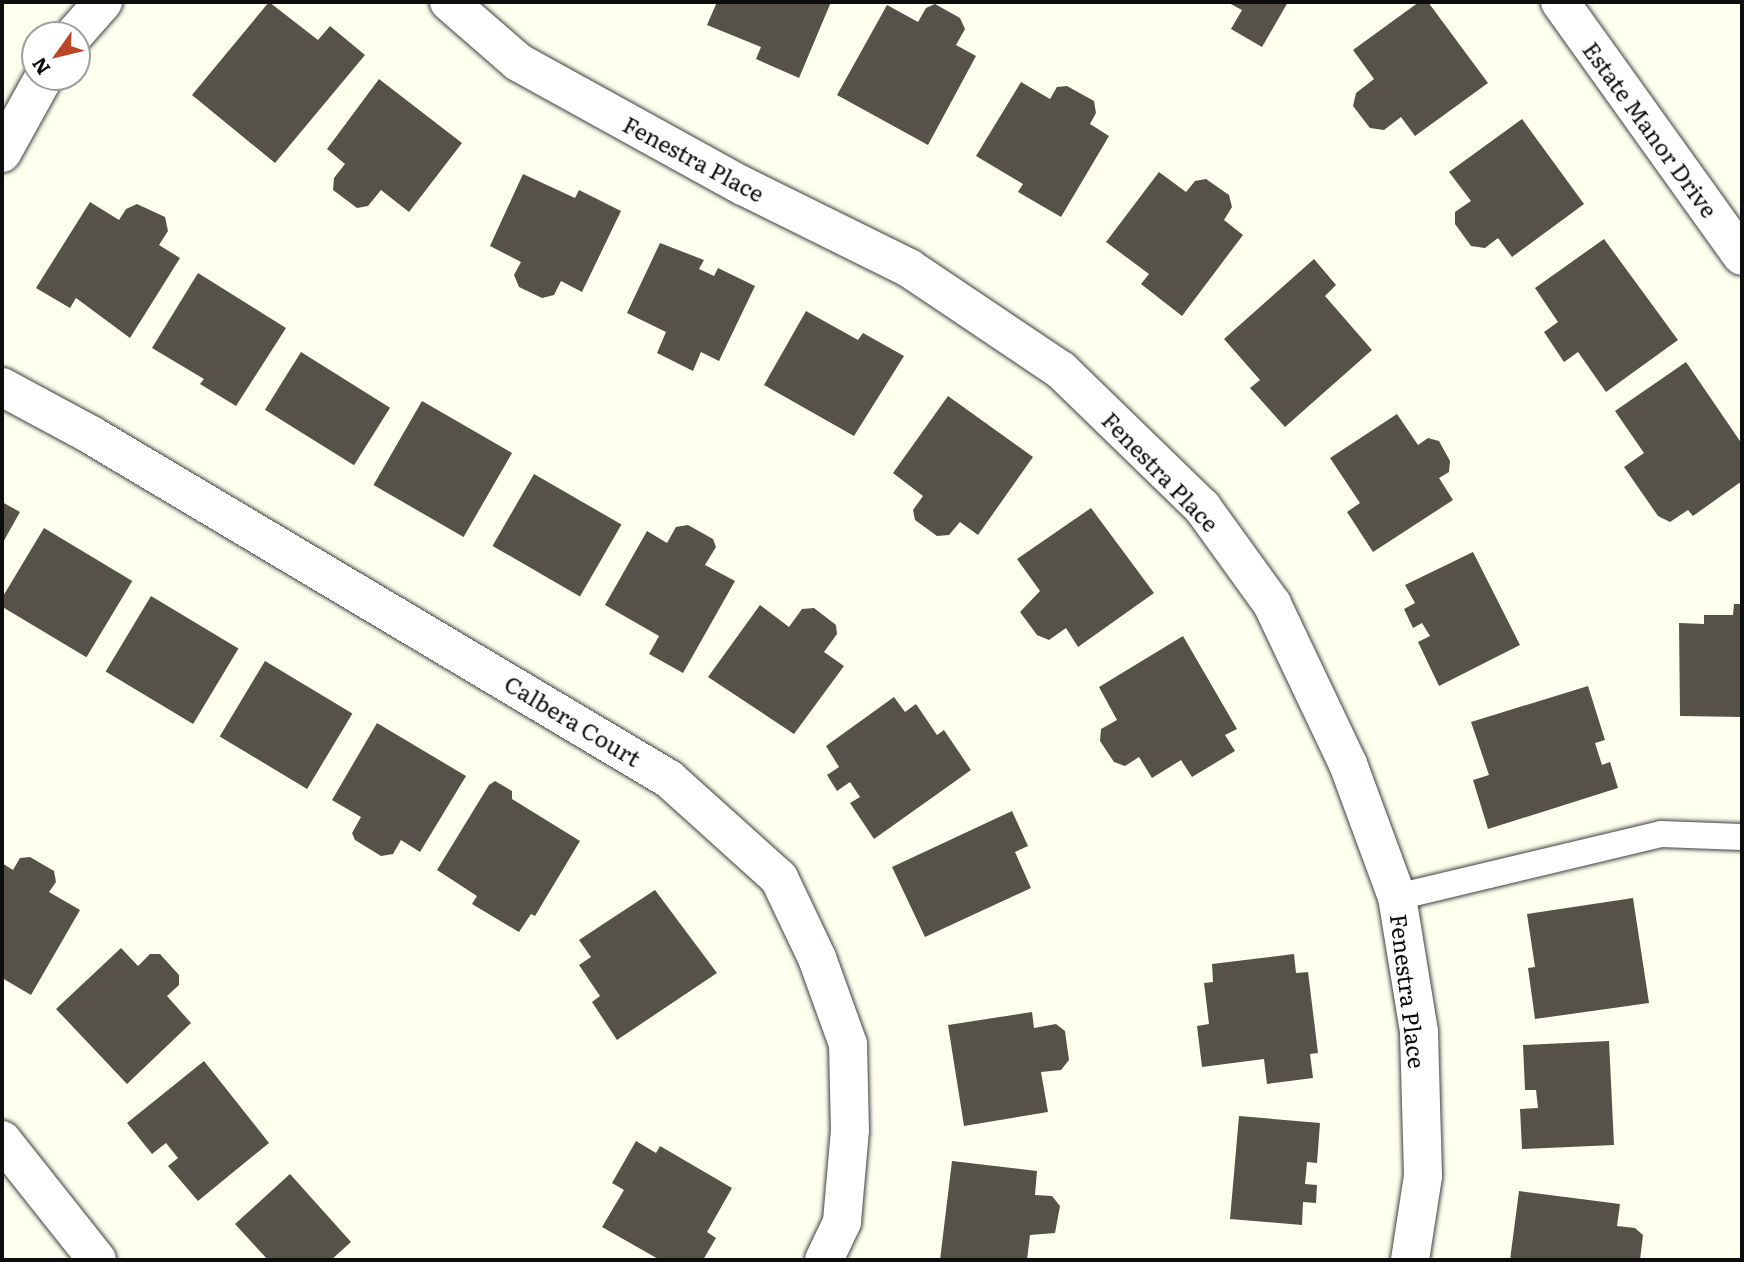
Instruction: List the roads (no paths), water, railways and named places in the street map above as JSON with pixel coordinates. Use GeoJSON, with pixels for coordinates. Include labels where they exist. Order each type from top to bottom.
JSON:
{"type":"FeatureCollection","features":[{"type":"Feature","properties":{"kind":"street"},"geometry":{"type":"LineString","coordinates":[[86,21],[103,2]]}},
{"type":"Feature","properties":{"kind":"street","name":"Fenestra Place"},"geometry":{"type":"LineString","coordinates":[[449,2],[518,62],[743,186],[909,268],[1061,370],[1202,507],[1272,604],[1349,764],[1397,897],[1419,1032],[1423,1177],[1410,1260]]}},
{"type":"Feature","properties":{"kind":"street","name":"Estate Manor Drive"},"geometry":{"type":"LineString","coordinates":[[1560,2],[1742,256]]}},
{"type":"Feature","properties":{"kind":"street"},"geometry":{"type":"LineString","coordinates":[[2,153],[36,91]]}},
{"type":"Feature","properties":{"kind":"street","name":"Calbera Court"},"geometry":{"type":"LineString","coordinates":[[2,387],[103,442],[668,779],[779,878],[817,958],[848,1044],[850,1130],[842,1222],[824,1260]]}},
{"type":"Feature","properties":{"kind":"street"},"geometry":{"type":"LineString","coordinates":[[2,1140],[97,1260]]}},
{"type":"Feature","properties":{"kind":"lane"},"geometry":{"type":"LineString","coordinates":[[1397,897],[1661,834],[1742,836]]}}]}
